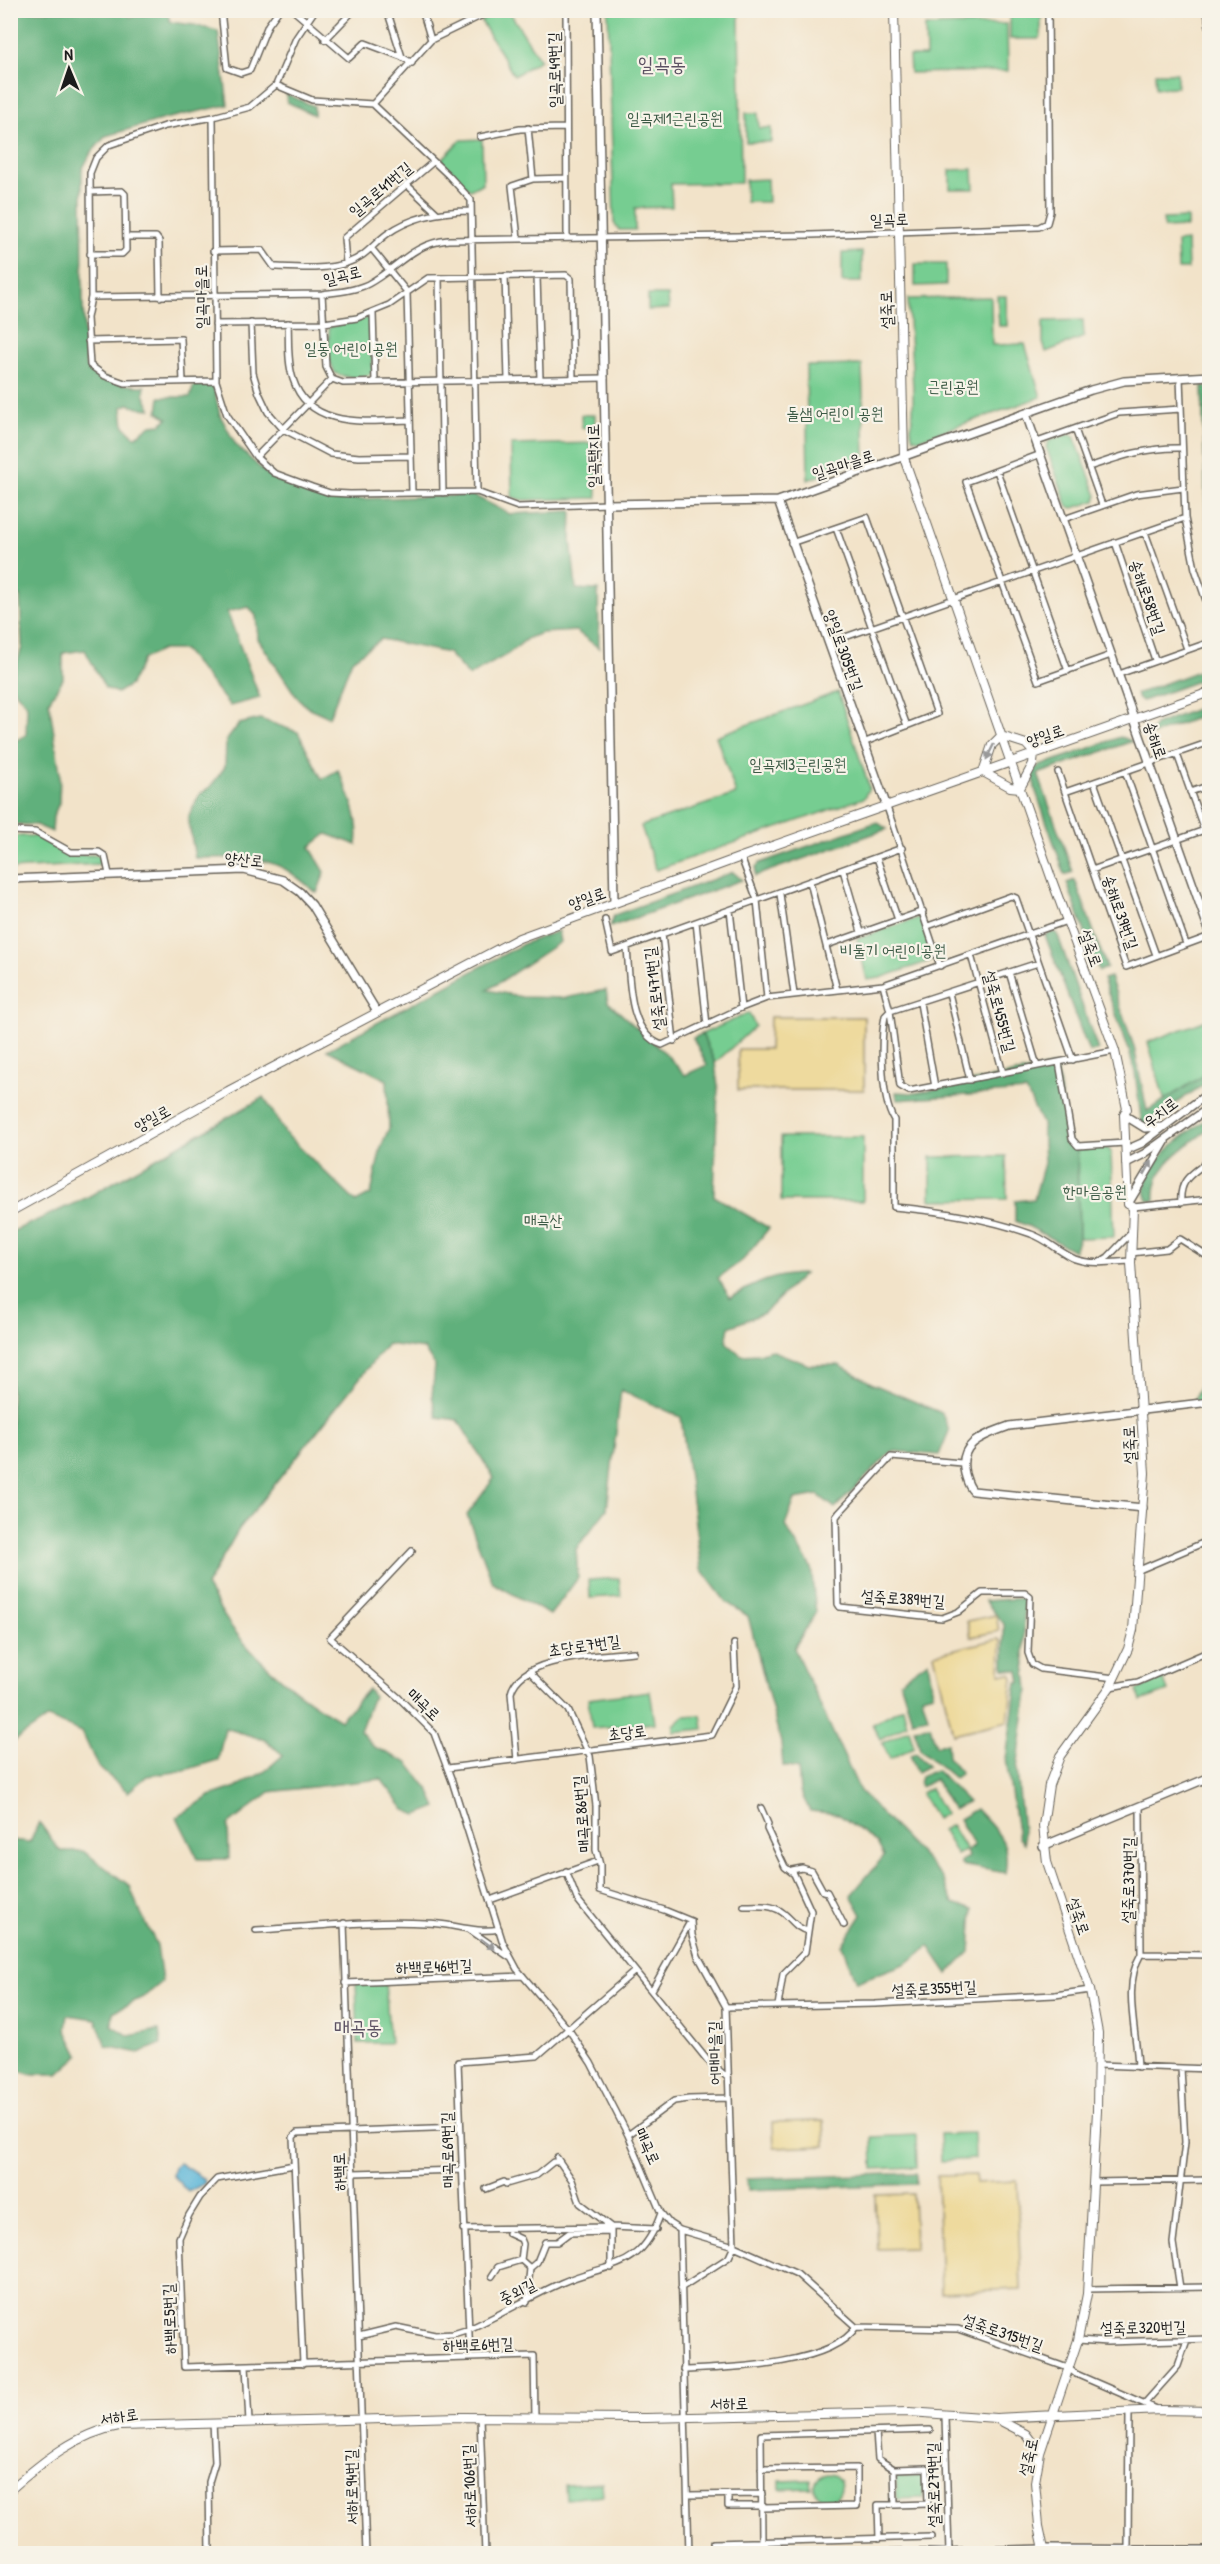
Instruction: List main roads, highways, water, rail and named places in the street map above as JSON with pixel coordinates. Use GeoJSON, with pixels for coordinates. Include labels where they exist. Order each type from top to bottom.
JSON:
{"type":"FeatureCollection","features":[{"type":"Feature","properties":{"kind":"main road","name":"설죽로"},"geometry":{"type":"LineString","coordinates":[[894,10],[904,458],[1115,1051],[1127,1109],[1124,1115],[1126,1163],[1134,1231],[1131,1257],[1144,1473],[1133,1630],[1128,1649],[1110,1687],[1065,1748],[1053,1772],[1045,1809],[1044,1846],[1055,1890],[1090,1990],[1098,2023],[1098,2065],[1088,2289],[1078,2340],[1040,2453],[1035,2485],[1044,2551]]}},
{"type":"Feature","properties":{"kind":"main road"},"geometry":{"type":"LineString","coordinates":[[1208,10],[1209,28]]}},
{"type":"Feature","properties":{"kind":"main road","name":"양일로"},"geometry":{"type":"LineString","coordinates":[[10,1212],[228,1091],[519,938],[741,856],[887,807],[1209,692]]}},
{"type":"Feature","properties":{"kind":"main road"},"geometry":{"type":"LineString","coordinates":[[1002,736],[1026,744],[1035,753],[1033,764],[1020,788],[1010,787],[983,772],[992,745],[1002,736]]}},
{"type":"Feature","properties":{"kind":"main road","name":"서하로"},"geometry":{"type":"LineString","coordinates":[[10,2490],[69,2444],[102,2430],[120,2426],[363,2419],[686,2417],[909,2412],[996,2418],[1161,2410],[1209,2411]]}},
{"type":"Feature","properties":{"kind":"main road"},"geometry":{"type":"LineString","coordinates":[[996,2418],[1023,2432],[1033,2440],[1040,2453]]}},
{"type":"Feature","properties":{"kind":"water"},"geometry":{"type":"Polygon","coordinates":[[[179,2163],[204,2179],[205,2183],[188,2192],[172,2175],[174,2166],[179,2163]]]}},
{"type":"Feature","properties":{"kind":"district","name":"일곡동"},"geometry":{"type":"Point","coordinates":[662,63]}},
{"type":"Feature","properties":{"kind":"district","name":"매곡동"},"geometry":{"type":"Point","coordinates":[358,2026]}},
{"type":"Feature","properties":{"kind":"park label","name":"일곡제1근린공원"},"geometry":{"type":"Point","coordinates":[675,118]}},
{"type":"Feature","properties":{"kind":"park label","name":"일동 어린이공원"},"geometry":{"type":"Point","coordinates":[351,348]}},
{"type":"Feature","properties":{"kind":"park label","name":"근린공원"},"geometry":{"type":"Point","coordinates":[953,386]}},
{"type":"Feature","properties":{"kind":"park label","name":"돌샘 어린이 공원"},"geometry":{"type":"Point","coordinates":[835,413]}},
{"type":"Feature","properties":{"kind":"park label","name":"일곡제3근린공원"},"geometry":{"type":"Point","coordinates":[798,764]}},
{"type":"Feature","properties":{"kind":"park label","name":"비둘기 어린이공원"},"geometry":{"type":"Point","coordinates":[893,950]}},
{"type":"Feature","properties":{"kind":"park label","name":"한마음공원"},"geometry":{"type":"Point","coordinates":[1095,1191]}},
{"type":"Feature","properties":{"kind":"park label","name":"매곡산"},"geometry":{"type":"Point","coordinates":[543,1220]}}]}
